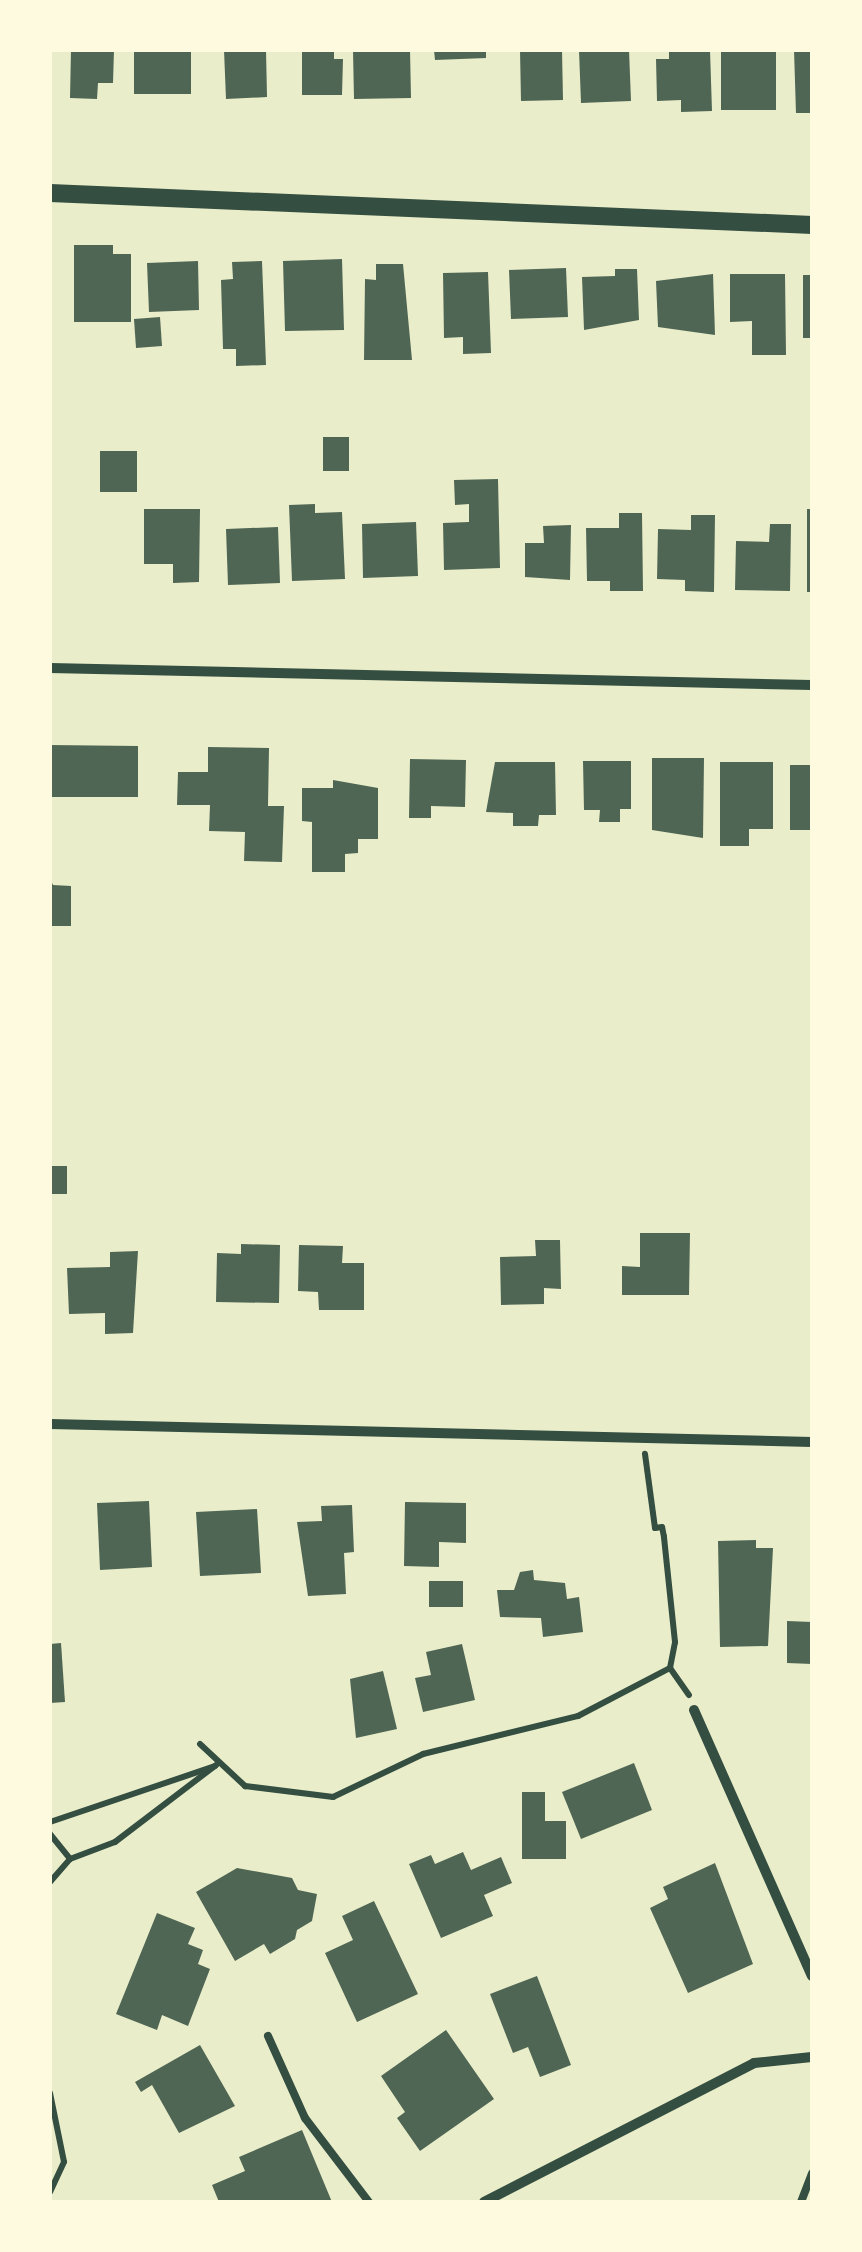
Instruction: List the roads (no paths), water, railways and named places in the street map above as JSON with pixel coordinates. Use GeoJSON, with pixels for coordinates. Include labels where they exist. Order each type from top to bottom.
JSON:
{"type":"FeatureCollection","features":[{"type":"Feature","properties":{"kind":"street"},"geometry":{"type":"LineString","coordinates":[[50,194],[812,226]]}},
{"type":"Feature","properties":{"kind":"street"},"geometry":{"type":"LineString","coordinates":[[50,668],[812,685]]}},
{"type":"Feature","properties":{"kind":"street"},"geometry":{"type":"LineString","coordinates":[[50,1424],[812,1442]]}},
{"type":"Feature","properties":{"kind":"street"},"geometry":{"type":"LineString","coordinates":[[694,1710],[812,1976]]}},
{"type":"Feature","properties":{"kind":"street"},"geometry":{"type":"LineString","coordinates":[[484,2202],[754,2064],[812,2056]]}},
{"type":"Feature","properties":{"kind":"lane"},"geometry":{"type":"LineString","coordinates":[[268,2036],[305,2118],[369,2202]]}},
{"type":"Feature","properties":{"kind":"lane"},"geometry":{"type":"LineString","coordinates":[[800,2202],[812,2173]]}}]}
